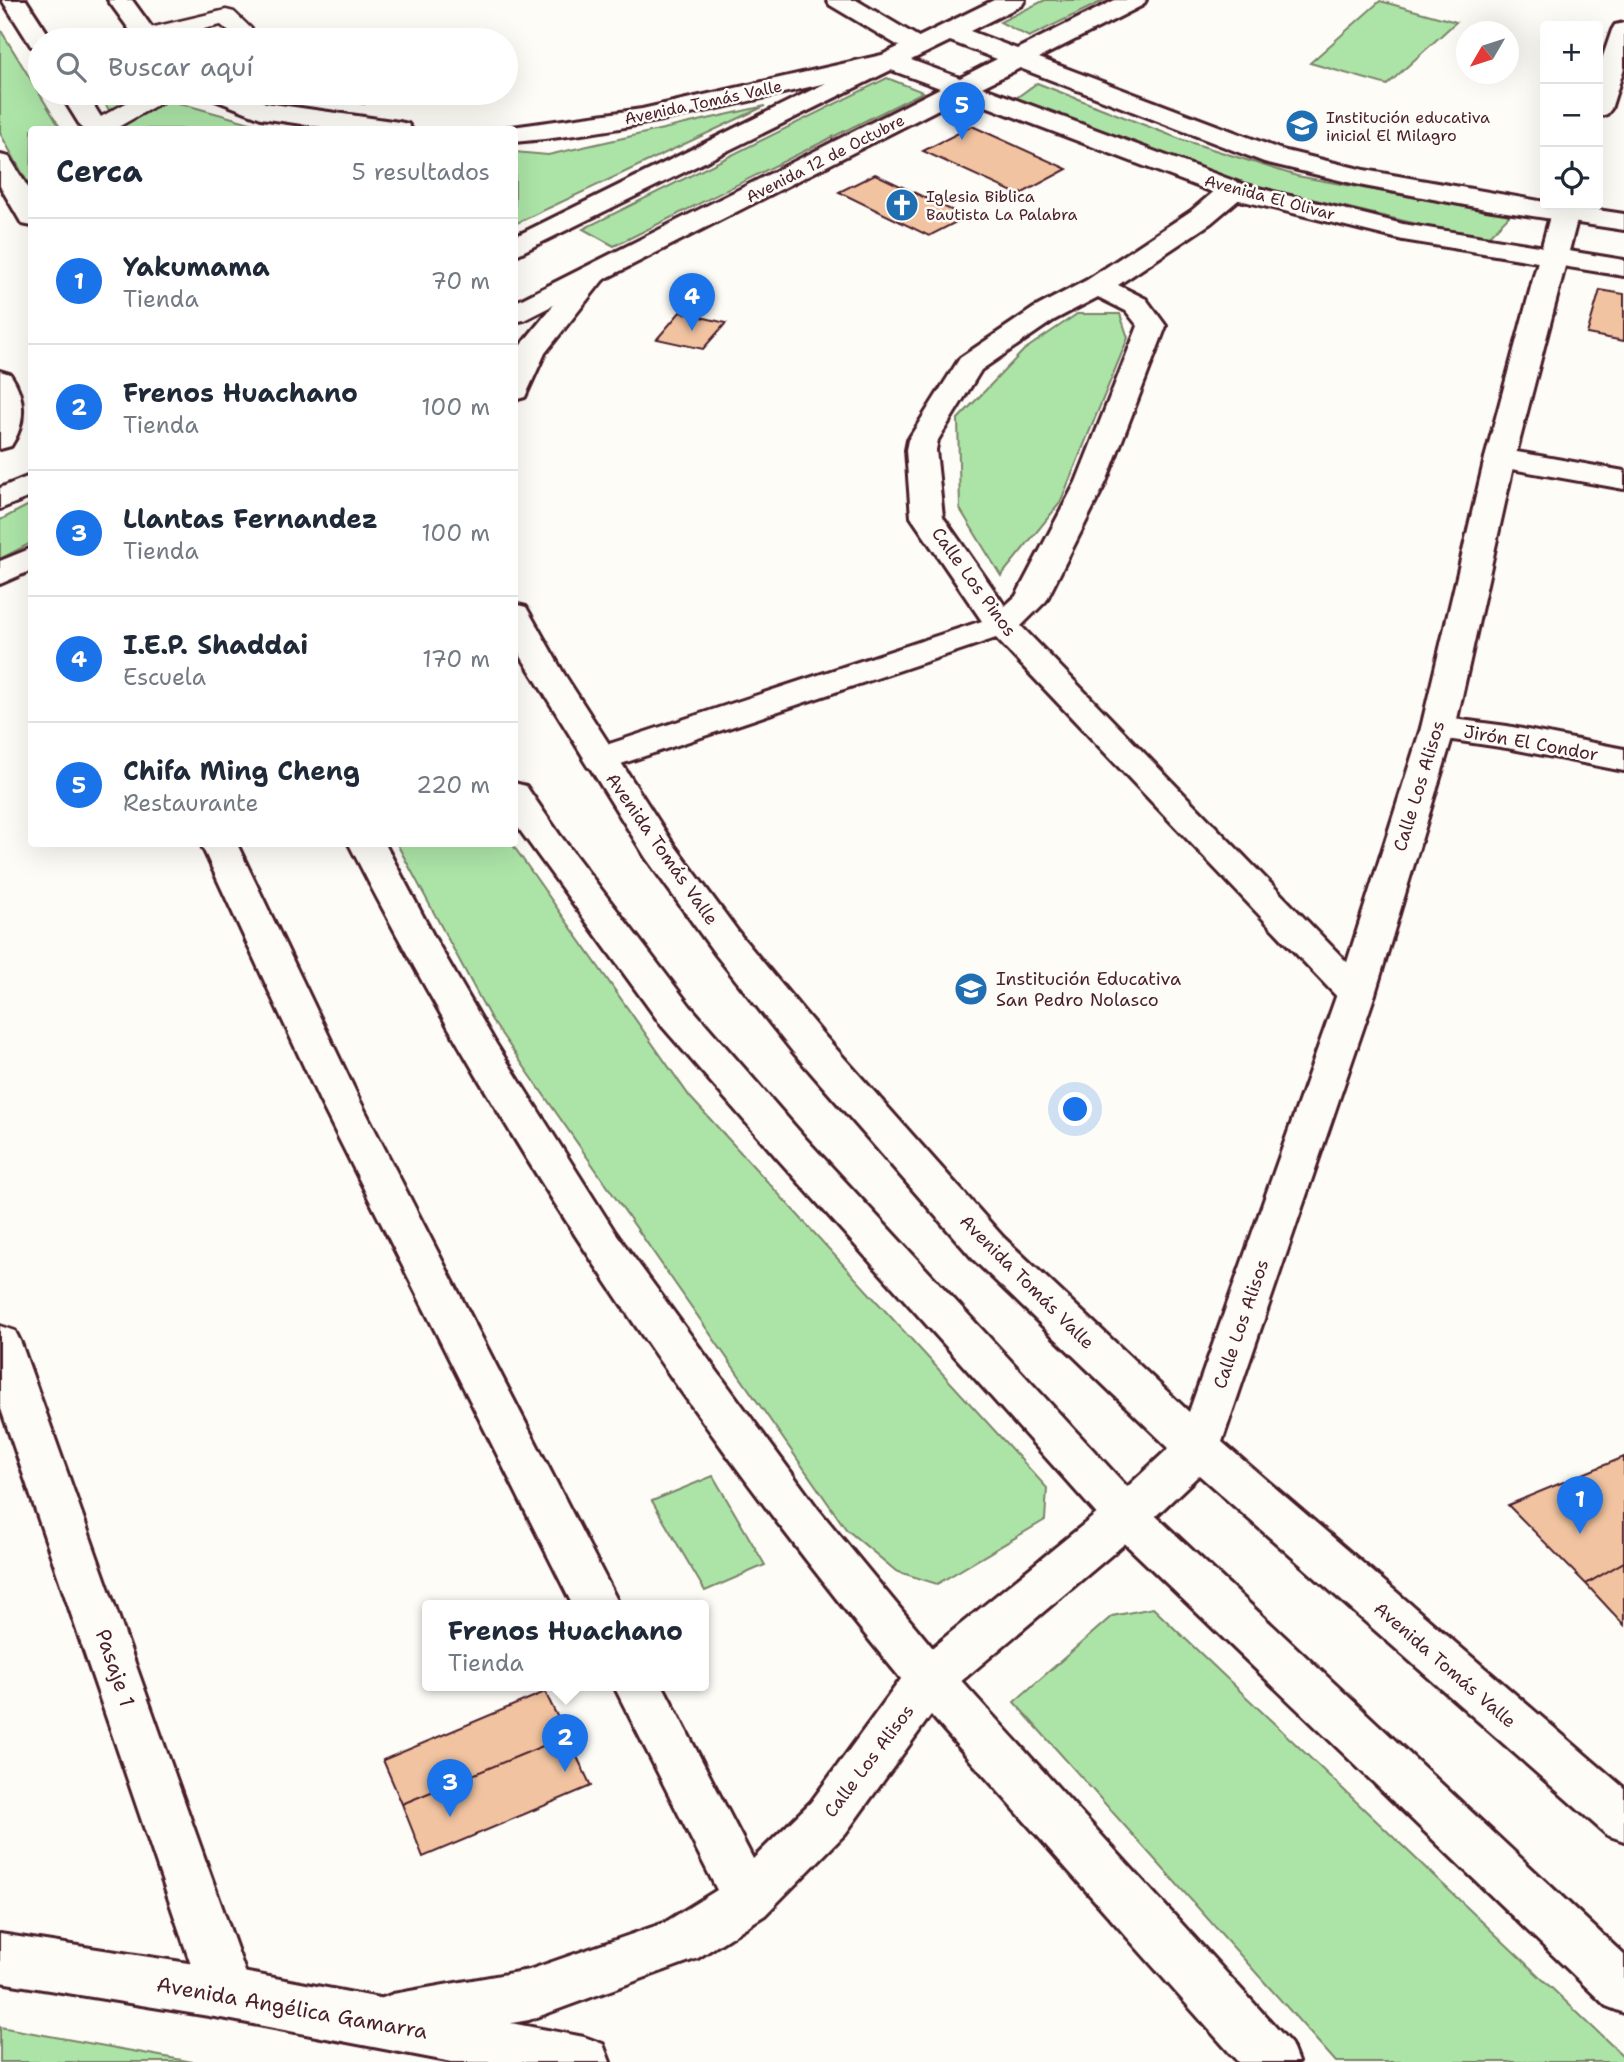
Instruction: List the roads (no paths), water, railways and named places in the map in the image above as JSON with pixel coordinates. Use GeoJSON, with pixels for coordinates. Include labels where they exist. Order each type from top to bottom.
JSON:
{"type":"FeatureCollection","features":[{"type":"Feature","properties":{"kind":"street"},"geometry":{"type":"LineString","coordinates":[[14,0],[32,28]]}},
{"type":"Feature","properties":{"kind":"street"},"geometry":{"type":"LineString","coordinates":[[120,0],[140,28]]}},
{"type":"Feature","properties":{"kind":"street"},"geometry":{"type":"LineString","coordinates":[[839,0],[918,47]]}},
{"type":"Feature","properties":{"kind":"street"},"geometry":{"type":"LineString","coordinates":[[522,244],[1013,0]]}},
{"type":"Feature","properties":{"kind":"street","name":"Avenida 12 de Octubre"},"geometry":{"type":"LineString","coordinates":[[518,312],[1134,0]]}},
{"type":"Feature","properties":{"kind":"street"},"geometry":{"type":"LineString","coordinates":[[1603,94],[1624,30]]}},
{"type":"Feature","properties":{"kind":"street"},"geometry":{"type":"LineString","coordinates":[[949,32],[1273,156],[1364,178],[1540,205]]}},
{"type":"Feature","properties":{"kind":"street","name":"Avenida El Olivar"},"geometry":{"type":"LineString","coordinates":[[890,61],[1233,190],[1403,232],[1624,268]]}},
{"type":"Feature","properties":{"kind":"street","name":"Avenida Tomás Valle"},"geometry":{"type":"LineString","coordinates":[[518,134],[564,131],[642,117],[890,61]]}},
{"type":"Feature","properties":{"kind":"street"},"geometry":{"type":"LineString","coordinates":[[81,105],[94,126]]}},
{"type":"Feature","properties":{"kind":"street"},"geometry":{"type":"LineString","coordinates":[[249,105],[261,110],[371,126]]}},
{"type":"Feature","properties":{"kind":"street"},"geometry":{"type":"LineString","coordinates":[[0,163],[28,211]]}},
{"type":"Feature","properties":{"kind":"street","name":"Calle Los Pinos"},"geometry":{"type":"LineString","coordinates":[[1233,190],[1201,217],[1097,286],[1044,314],[970,364],[923,440],[921,450],[927,517],[1002,625],[1356,994]]}},
{"type":"Feature","properties":{"kind":"street","name":"Calle Los Alisos"},"geometry":{"type":"LineString","coordinates":[[377,2022],[529,1995],[680,1941],[747,1899],[828,1818],[929,1679],[1126,1516],[1198,1448],[1356,994],[1438,728],[1500,458],[1565,210]]}},
{"type":"Feature","properties":{"kind":"street"},"geometry":{"type":"LineString","coordinates":[[1570,210],[1624,222]]}},
{"type":"Feature","properties":{"kind":"street"},"geometry":{"type":"LineString","coordinates":[[518,382],[531,351],[593,275],[522,244]]}},
{"type":"Feature","properties":{"kind":"street"},"geometry":{"type":"LineString","coordinates":[[600,759],[1002,625],[1030,601],[1091,482],[1152,326],[1147,314],[1134,303],[1097,286]]}},
{"type":"Feature","properties":{"kind":"street"},"geometry":{"type":"LineString","coordinates":[[0,380],[7,396],[9,417],[0,440]]}},
{"type":"Feature","properties":{"kind":"street"},"geometry":{"type":"LineString","coordinates":[[1500,458],[1624,480]]}},
{"type":"Feature","properties":{"kind":"street"},"geometry":{"type":"LineString","coordinates":[[0,500],[28,486]]}},
{"type":"Feature","properties":{"kind":"street"},"geometry":{"type":"LineString","coordinates":[[0,574],[28,560]]}},
{"type":"Feature","properties":{"kind":"street","name":"Avenida Tomás Valle"},"geometry":{"type":"LineString","coordinates":[[518,621],[547,674],[659,850],[729,946],[807,1042],[988,1248],[1198,1448],[1624,1819]]}},
{"type":"Feature","properties":{"kind":"street","name":"Jirón El Condor"},"geometry":{"type":"LineString","coordinates":[[1438,728],[1507,737],[1624,760]]}},
{"type":"Feature","properties":{"kind":"street"},"geometry":{"type":"LineString","coordinates":[[518,800],[546,842],[676,1016],[791,1148],[1126,1516],[1624,1989]]}},
{"type":"Feature","properties":{"kind":"street"},"geometry":{"type":"LineString","coordinates":[[220,847],[340,1101],[594,1600]]}},
{"type":"Feature","properties":{"kind":"street"},"geometry":{"type":"LineString","coordinates":[[369,847],[415,937],[482,1054],[600,1243],[802,1522],[929,1679],[1272,2062]]}},
{"type":"Feature","properties":{"kind":"street","name":"Pasaje 1"},"geometry":{"type":"LineString","coordinates":[[0,1343],[15,1426],[227,1994]]}},
{"type":"Feature","properties":{"kind":"street"},"geometry":{"type":"LineString","coordinates":[[641,1691],[747,1899]]}},
{"type":"Feature","properties":{"kind":"street","name":"Avenida Angélica Gamarra"},"geometry":{"type":"LineString","coordinates":[[0,1958],[227,1994],[584,2062]]}},
{"type":"Feature","properties":{"kind":"lane"},"geometry":{"type":"LineString","coordinates":[[186,28],[226,18],[238,28]]}},
{"type":"Feature","properties":{"kind":"lane"},"geometry":{"type":"LineString","coordinates":[[101,126],[139,105]]}},
{"type":"Feature","properties":{"kind":"place","name":"Institución educativa inicial El Milagro"},"geometry":{"type":"Point","coordinates":[1302,126]}},
{"type":"Feature","properties":{"kind":"place","name":"Chifa Ming Cheng"},"geometry":{"type":"Point","coordinates":[962,140]}},
{"type":"Feature","properties":{"kind":"place","name":"Iglesia Biblica Bautista La Palabra"},"geometry":{"type":"Point","coordinates":[902,205]}},
{"type":"Feature","properties":{"kind":"place","name":"I.E.P. Shaddai"},"geometry":{"type":"Point","coordinates":[692,331]}},
{"type":"Feature","properties":{"kind":"place","name":"Institución Educativa San Pedro Nolasco"},"geometry":{"type":"Point","coordinates":[971,989]}},
{"type":"Feature","properties":{"kind":"place","name":"Yakumama"},"geometry":{"type":"Point","coordinates":[1580,1534]}},
{"type":"Feature","properties":{"kind":"place","name":"Frenos Huachano"},"geometry":{"type":"Point","coordinates":[565,1772]}},
{"type":"Feature","properties":{"kind":"place","name":"Llantas Fernandez"},"geometry":{"type":"Point","coordinates":[450,1817]}}]}
